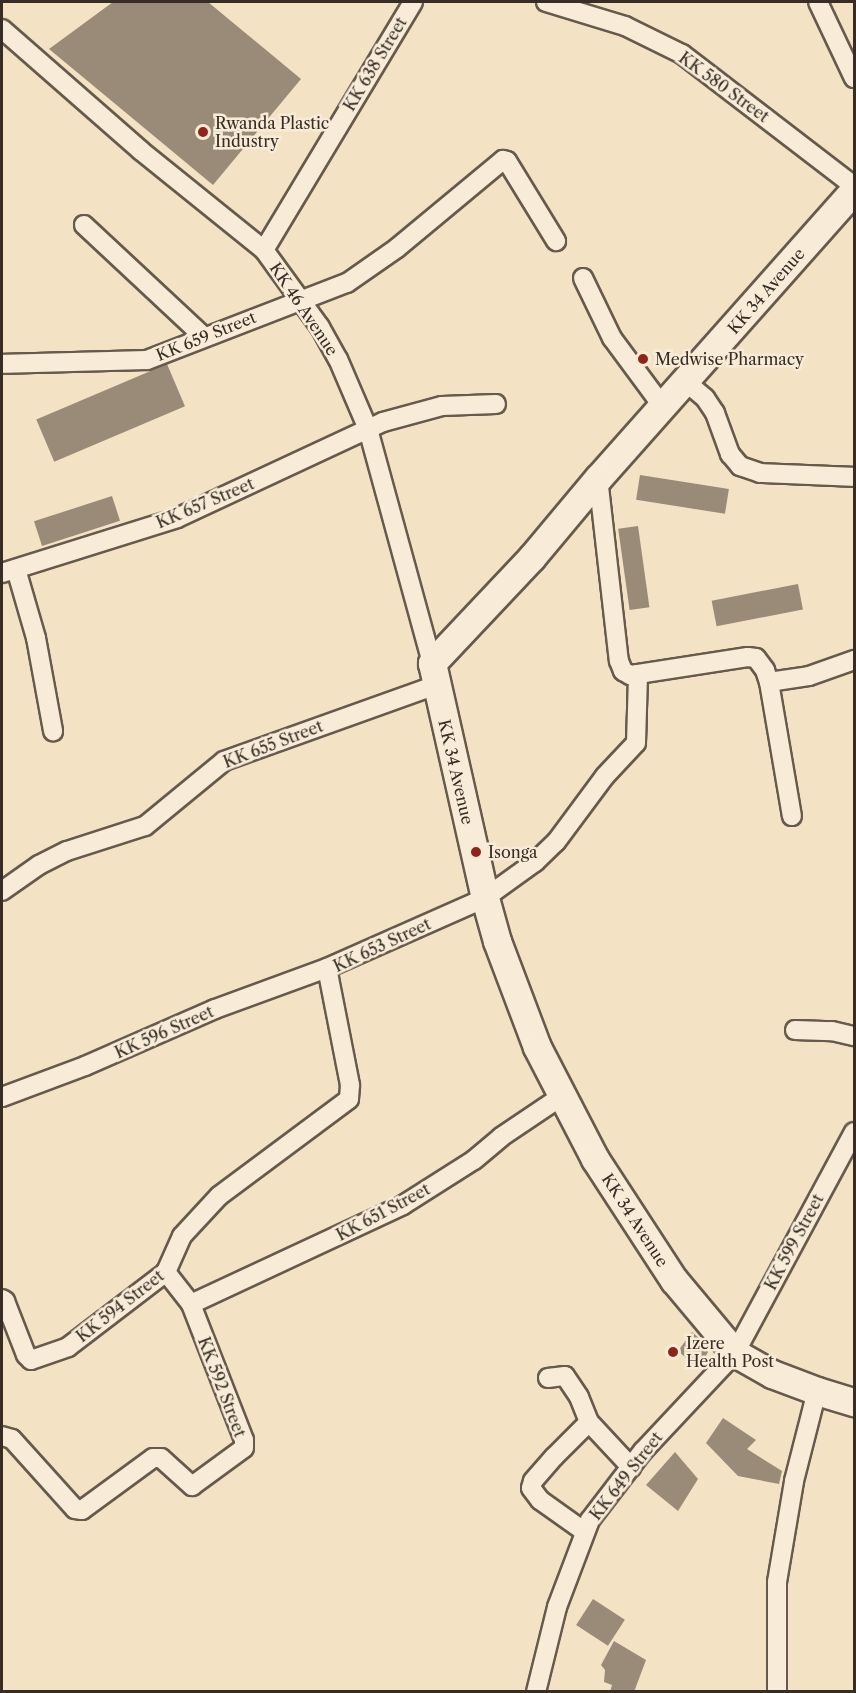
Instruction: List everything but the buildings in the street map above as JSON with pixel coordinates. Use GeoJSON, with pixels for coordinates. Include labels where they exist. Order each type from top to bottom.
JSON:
{"type":"FeatureCollection","features":[{"type":"Feature","properties":{"kind":"main road","name":"KK 34 Avenue"},"geometry":{"type":"LineString","coordinates":[[855,188],[686,382],[598,478],[434,674],[485,898],[514,992],[537,1047],[562,1096],[626,1209],[674,1280],[735,1353],[772,1374],[855,1402]]}},
{"type":"Feature","properties":{"kind":"street","name":"KK 638 Street"},"geometry":{"type":"LineString","coordinates":[[264,250],[412,2]]}},
{"type":"Feature","properties":{"kind":"street","name":"KK 580 Street"},"geometry":{"type":"LineString","coordinates":[[546,2],[625,26],[682,54],[855,188]]}},
{"type":"Feature","properties":{"kind":"street"},"geometry":{"type":"LineString","coordinates":[[818,2],[855,78]]}},
{"type":"Feature","properties":{"kind":"street","name":"KK 46 Avenue"},"geometry":{"type":"LineString","coordinates":[[2,29],[140,150],[264,250],[300,299],[338,359],[368,429],[434,674]]}},
{"type":"Feature","properties":{"kind":"street","name":"KK 659 Street"},"geometry":{"type":"LineString","coordinates":[[2,364],[140,361],[347,283],[397,248],[503,160],[507,161],[556,241]]}},
{"type":"Feature","properties":{"kind":"street"},"geometry":{"type":"LineString","coordinates":[[84,225],[204,337]]}},
{"type":"Feature","properties":{"kind":"street"},"geometry":{"type":"LineString","coordinates":[[583,278],[612,338],[663,407]]}},
{"type":"Feature","properties":{"kind":"street"},"geometry":{"type":"LineString","coordinates":[[686,382],[705,398],[715,413],[730,454],[740,466],[759,473],[855,477]]}},
{"type":"Feature","properties":{"kind":"street","name":"KK 657 Street"},"geometry":{"type":"LineString","coordinates":[[9,571],[177,518],[368,429],[442,406],[496,404]]}},
{"type":"Feature","properties":{"kind":"street"},"geometry":{"type":"LineString","coordinates":[[598,478],[623,671],[630,675],[748,657],[756,658],[765,670],[769,682],[792,816]]}},
{"type":"Feature","properties":{"kind":"street"},"geometry":{"type":"LineString","coordinates":[[9,571],[36,638],[53,731]]}},
{"type":"Feature","properties":{"kind":"street"},"geometry":{"type":"LineString","coordinates":[[769,682],[809,676],[855,660]]}},
{"type":"Feature","properties":{"kind":"street","name":"KK 655 Street"},"geometry":{"type":"LineString","coordinates":[[2,887],[67,851],[145,826],[224,761],[434,674]]}},
{"type":"Feature","properties":{"kind":"street","name":"KK 653 Street"},"geometry":{"type":"LineString","coordinates":[[350,1094],[327,968],[485,898],[535,862],[556,842],[605,776],[636,743],[638,674]]}},
{"type":"Feature","properties":{"kind":"street","name":"KK 596 Street"},"geometry":{"type":"LineString","coordinates":[[2,1097],[86,1066],[215,1009],[327,968]]}},
{"type":"Feature","properties":{"kind":"street"},"geometry":{"type":"LineString","coordinates":[[795,1030],[823,1030],[855,1036]]}},
{"type":"Feature","properties":{"kind":"street","name":"KK 594 Street"},"geometry":{"type":"LineString","coordinates":[[2,1299],[5,1301],[26,1355],[31,1360],[68,1347],[166,1272],[182,1236],[219,1196],[349,1099],[350,1094]]}},
{"type":"Feature","properties":{"kind":"street","name":"KK 651 Street"},"geometry":{"type":"LineString","coordinates":[[191,1304],[403,1205],[474,1160],[501,1137],[562,1096]]}},
{"type":"Feature","properties":{"kind":"street","name":"KK 599 Street"},"geometry":{"type":"LineString","coordinates":[[735,1353],[855,1132]]}},
{"type":"Feature","properties":{"kind":"street","name":"KK 592 Street"},"geometry":{"type":"LineString","coordinates":[[2,1436],[12,1439],[75,1509],[82,1510],[153,1458],[161,1458],[186,1484],[192,1486],[244,1448],[244,1440],[191,1304],[166,1272]]}},
{"type":"Feature","properties":{"kind":"street","name":"KK 649 Street"},"geometry":{"type":"LineString","coordinates":[[536,1692],[557,1607],[590,1520],[631,1467],[735,1353]]}},
{"type":"Feature","properties":{"kind":"street"},"geometry":{"type":"LineString","coordinates":[[548,1378],[565,1376],[579,1396],[589,1422],[631,1467]]}},
{"type":"Feature","properties":{"kind":"street"},"geometry":{"type":"LineString","coordinates":[[777,1692],[777,1582],[795,1481],[817,1391]]}},
{"type":"Feature","properties":{"kind":"street"},"geometry":{"type":"LineString","coordinates":[[585,1532],[540,1500],[531,1488],[533,1481],[554,1457],[589,1422]]}},
{"type":"Feature","properties":{"kind":"place","name":"Rwanda Plastic Industry"},"geometry":{"type":"Point","coordinates":[203,132]}},
{"type":"Feature","properties":{"kind":"place","name":"Medwise Pharmacy"},"geometry":{"type":"Point","coordinates":[643,359]}},
{"type":"Feature","properties":{"kind":"place","name":"Isonga"},"geometry":{"type":"Point","coordinates":[476,852]}},
{"type":"Feature","properties":{"kind":"place","name":"Izere Health Post"},"geometry":{"type":"Point","coordinates":[673,1352]}}]}
